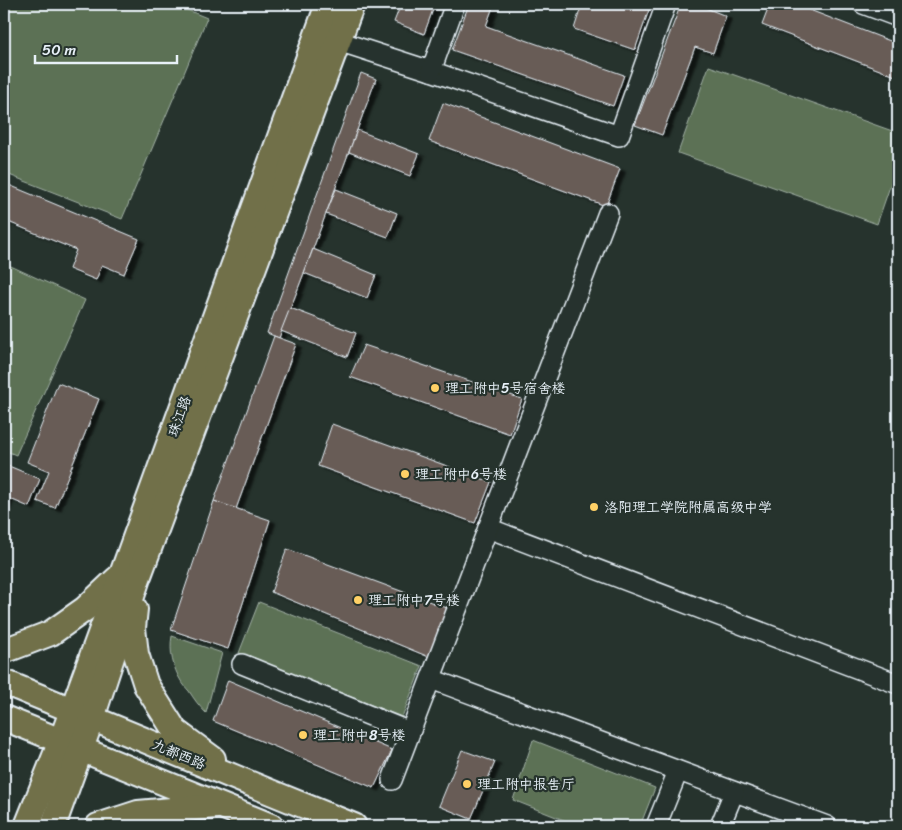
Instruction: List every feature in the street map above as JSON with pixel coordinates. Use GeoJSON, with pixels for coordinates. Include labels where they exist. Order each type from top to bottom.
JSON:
{"type":"FeatureCollection","features":[{"type":"Feature","properties":{"kind":"main road","name":"珠江路"},"geometry":{"type":"LineString","coordinates":[[53,826],[71,745],[328,4]]}},
{"type":"Feature","properties":{"kind":"main road","name":"珠江路"},"geometry":{"type":"LineString","coordinates":[[130,576],[352,4]]}},
{"type":"Feature","properties":{"kind":"main road"},"geometry":{"type":"LineString","coordinates":[[4,649],[9,649],[50,633],[130,576]]}},
{"type":"Feature","properties":{"kind":"main road"},"geometry":{"type":"LineString","coordinates":[[130,576],[136,654],[146,684],[176,731],[242,781]]}},
{"type":"Feature","properties":{"kind":"main road","name":"九都西路"},"geometry":{"type":"LineString","coordinates":[[4,682],[354,826]]}},
{"type":"Feature","properties":{"kind":"main road"},"geometry":{"type":"LineString","coordinates":[[4,718],[271,826]]}},
{"type":"Feature","properties":{"kind":"main road","name":"珠江路"},"geometry":{"type":"LineString","coordinates":[[27,826],[71,745]]}},
{"type":"Feature","properties":{"kind":"main road"},"geometry":{"type":"LineString","coordinates":[[98,826],[138,814],[221,806]]}},
{"type":"Feature","properties":{"kind":"lane"},"geometry":{"type":"LineString","coordinates":[[431,71],[455,4]]}},
{"type":"Feature","properties":{"kind":"lane"},"geometry":{"type":"LineString","coordinates":[[338,41],[619,136],[666,4]]}},
{"type":"Feature","properties":{"kind":"lane"},"geometry":{"type":"LineString","coordinates":[[863,4],[898,17]]}},
{"type":"Feature","properties":{"kind":"lane"},"geometry":{"type":"LineString","coordinates":[[392,780],[608,213]]}},
{"type":"Feature","properties":{"kind":"lane"},"geometry":{"type":"LineString","coordinates":[[488,528],[898,684]]}},
{"type":"Feature","properties":{"kind":"lane"},"geometry":{"type":"LineString","coordinates":[[242,664],[410,732]]}},
{"type":"Feature","properties":{"kind":"lane"},"geometry":{"type":"LineString","coordinates":[[430,679],[827,826]]}},
{"type":"Feature","properties":{"kind":"lane"},"geometry":{"type":"LineString","coordinates":[[656,826],[678,771]]}},
{"type":"Feature","properties":{"kind":"lane"},"geometry":{"type":"LineString","coordinates":[[720,826],[734,792]]}},
{"type":"Feature","properties":{"kind":"green space"},"geometry":{"type":"Polygon","coordinates":[[[4,4],[173,4],[207,18],[122,219],[4,173],[4,4]]]}},
{"type":"Feature","properties":{"kind":"green space"},"geometry":{"type":"Polygon","coordinates":[[[709,66],[898,133],[898,163],[877,224],[678,153],[709,66]]]}},
{"type":"Feature","properties":{"kind":"green space"},"geometry":{"type":"Polygon","coordinates":[[[4,263],[85,300],[16,455],[4,450],[4,263]]]}},
{"type":"Feature","properties":{"kind":"green space"},"geometry":{"type":"Polygon","coordinates":[[[259,602],[422,666],[402,717],[239,653],[259,602]]]}},
{"type":"Feature","properties":{"kind":"green space"},"geometry":{"type":"Polygon","coordinates":[[[172,636],[222,653],[206,713],[181,681],[176,671],[171,653],[172,636]]]}},
{"type":"Feature","properties":{"kind":"green space"},"geometry":{"type":"Polygon","coordinates":[[[533,740],[655,788],[640,826],[579,826],[513,800],[533,740]]]}},
{"type":"Feature","properties":{"kind":"building"},"geometry":{"type":"Polygon","coordinates":[[[401,4],[435,4],[424,34],[394,22],[401,4]]]}},
{"type":"Feature","properties":{"kind":"building"},"geometry":{"type":"Polygon","coordinates":[[[469,4],[494,4],[486,26],[624,75],[613,106],[452,50],[469,4]]]}},
{"type":"Feature","properties":{"kind":"building"},"geometry":{"type":"Polygon","coordinates":[[[582,4],[651,4],[635,50],[574,29],[582,4]]]}},
{"type":"Feature","properties":{"kind":"building"},"geometry":{"type":"Polygon","coordinates":[[[681,4],[707,4],[706,8],[726,16],[713,53],[695,47],[662,135],[635,125],[681,4]]]}},
{"type":"Feature","properties":{"kind":"building"},"geometry":{"type":"Polygon","coordinates":[[[770,4],[794,4],[898,44],[898,77],[762,25],[770,4]]]}},
{"type":"Feature","properties":{"kind":"building"},"geometry":{"type":"Polygon","coordinates":[[[361,73],[376,79],[279,338],[267,333],[361,73]]]}},
{"type":"Feature","properties":{"kind":"building"},"geometry":{"type":"Polygon","coordinates":[[[443,103],[620,169],[606,206],[429,141],[443,103]]]}},
{"type":"Feature","properties":{"kind":"building"},"geometry":{"type":"Polygon","coordinates":[[[357,130],[419,154],[410,176],[349,152],[357,130]]]}},
{"type":"Feature","properties":{"kind":"building"},"geometry":{"type":"Polygon","coordinates":[[[4,183],[139,239],[124,274],[102,265],[96,280],[69,269],[76,250],[6,221],[4,227],[4,183]]]}},
{"type":"Feature","properties":{"kind":"building"},"geometry":{"type":"Polygon","coordinates":[[[336,189],[397,213],[388,237],[326,214],[336,189]]]}},
{"type":"Feature","properties":{"kind":"building"},"geometry":{"type":"Polygon","coordinates":[[[313,249],[376,275],[367,298],[304,273],[313,249]]]}},
{"type":"Feature","properties":{"kind":"building"},"geometry":{"type":"Polygon","coordinates":[[[290,308],[356,333],[347,357],[281,331],[290,308]]]}},
{"type":"Feature","properties":{"kind":"building"},"geometry":{"type":"Polygon","coordinates":[[[274,336],[296,344],[236,509],[214,501],[274,336]]]}},
{"type":"Feature","properties":{"kind":"building","name":"理工附中5号宿舍楼"},"geometry":{"type":"Polygon","coordinates":[[[364,345],[522,399],[510,434],[350,377],[364,345]]]}},
{"type":"Feature","properties":{"kind":"building"},"geometry":{"type":"Polygon","coordinates":[[[58,383],[99,399],[55,508],[37,501],[49,471],[27,462],[58,383]]]}},
{"type":"Feature","properties":{"kind":"building","name":"理工附中6号楼"},"geometry":{"type":"Polygon","coordinates":[[[332,424],[491,482],[475,523],[318,466],[332,424]]]}},
{"type":"Feature","properties":{"kind":"building"},"geometry":{"type":"Polygon","coordinates":[[[4,464],[40,479],[29,507],[8,498],[4,509],[4,464]]]}},
{"type":"Feature","properties":{"kind":"building"},"geometry":{"type":"Polygon","coordinates":[[[214,501],[270,520],[228,649],[171,630],[214,501]]]}},
{"type":"Feature","properties":{"kind":"building","name":"理工附中7号楼"},"geometry":{"type":"Polygon","coordinates":[[[287,549],[447,608],[429,657],[271,592],[287,549]]]}},
{"type":"Feature","properties":{"kind":"building","name":"理工附中8号楼"},"geometry":{"type":"Polygon","coordinates":[[[228,680],[392,750],[374,788],[213,721],[228,680]]]}},
{"type":"Feature","properties":{"kind":"building","name":"理工附中报告厅"},"geometry":{"type":"Polygon","coordinates":[[[462,750],[495,762],[471,819],[439,806],[462,750]]]}},
{"type":"Feature","properties":{"kind":"place","name":"理工附中5号宿舍楼"},"geometry":{"type":"Point","coordinates":[435,388]}},
{"type":"Feature","properties":{"kind":"place","name":"理工附中6号楼"},"geometry":{"type":"Point","coordinates":[405,474]}},
{"type":"Feature","properties":{"kind":"place","name":"洛阳理工学院附属高级中学"},"geometry":{"type":"Point","coordinates":[594,507]}},
{"type":"Feature","properties":{"kind":"place","name":"理工附中7号楼"},"geometry":{"type":"Point","coordinates":[358,600]}},
{"type":"Feature","properties":{"kind":"place","name":"理工附中8号楼"},"geometry":{"type":"Point","coordinates":[303,735]}},
{"type":"Feature","properties":{"kind":"place","name":"理工附中报告厅"},"geometry":{"type":"Point","coordinates":[467,784]}}]}
